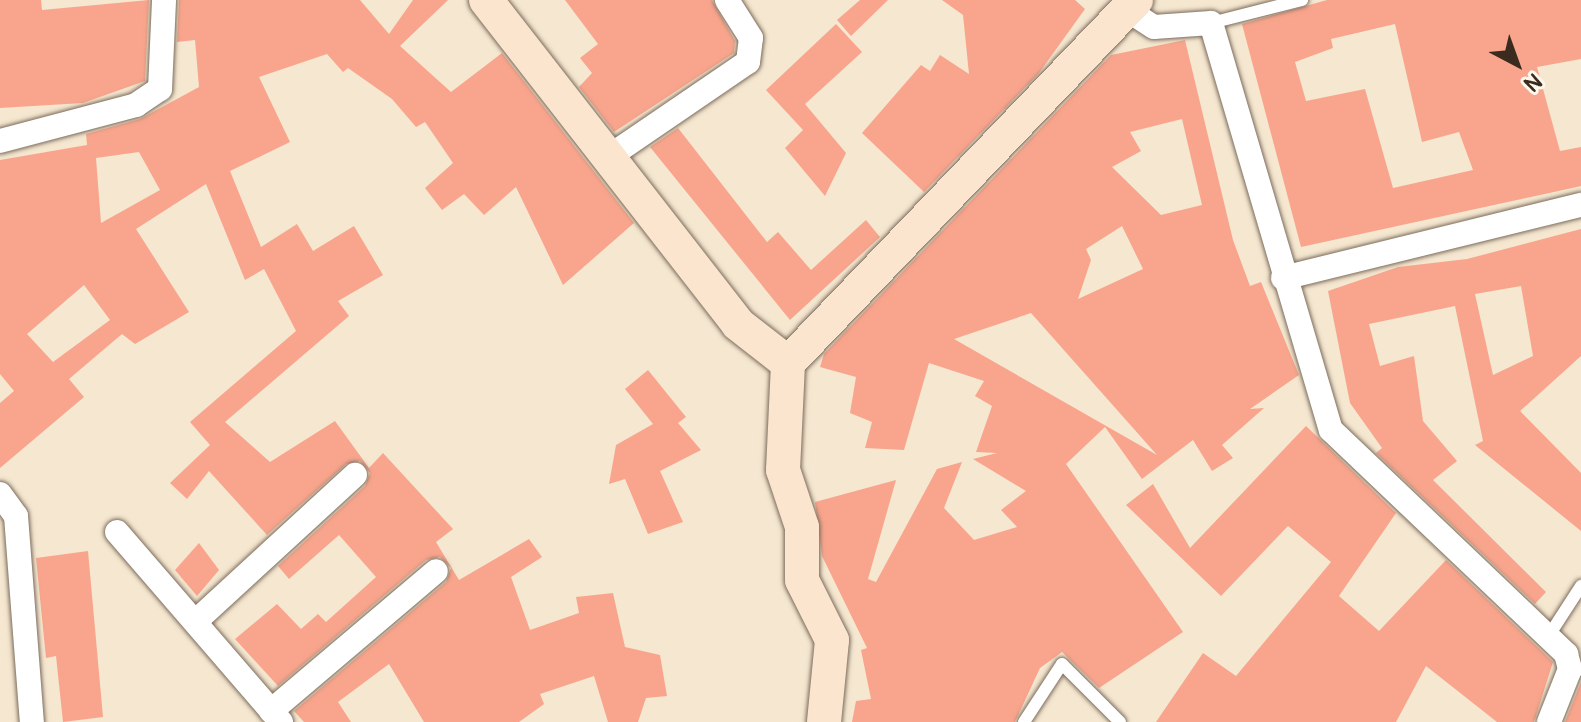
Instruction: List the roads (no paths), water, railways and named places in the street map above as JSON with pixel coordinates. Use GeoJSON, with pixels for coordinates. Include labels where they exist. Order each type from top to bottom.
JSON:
{"type":"FeatureCollection","features":[{"type":"Feature","properties":{"kind":"street"},"geometry":{"type":"LineString","coordinates":[[0,141],[136,105],[160,89],[164,0]]}},
{"type":"Feature","properties":{"kind":"street"},"geometry":{"type":"LineString","coordinates":[[486,0],[738,324],[788,363]]}},
{"type":"Feature","properties":{"kind":"street"},"geometry":{"type":"LineString","coordinates":[[610,156],[748,62],[751,38],[727,0]]}},
{"type":"Feature","properties":{"kind":"street"},"geometry":{"type":"LineString","coordinates":[[824,722],[832,640],[802,580],[802,527],[783,470],[788,363],[1131,5],[1154,27],[1211,23],[1283,278],[1331,430],[1548,637],[1570,669],[1549,722]]}},
{"type":"Feature","properties":{"kind":"street"},"geometry":{"type":"LineString","coordinates":[[1283,278],[1581,205]]}},
{"type":"Feature","properties":{"kind":"street"},"geometry":{"type":"LineString","coordinates":[[196,621],[355,475]]}},
{"type":"Feature","properties":{"kind":"street"},"geometry":{"type":"LineString","coordinates":[[0,494],[16,516],[32,722]]}},
{"type":"Feature","properties":{"kind":"street"},"geometry":{"type":"LineString","coordinates":[[117,532],[276,716],[436,571]]}},
{"type":"Feature","properties":{"kind":"lane"},"geometry":{"type":"LineString","coordinates":[[1211,23],[1302,0]]}},
{"type":"Feature","properties":{"kind":"lane"},"geometry":{"type":"LineString","coordinates":[[1548,637],[1581,586]]}},
{"type":"Feature","properties":{"kind":"lane"},"geometry":{"type":"LineString","coordinates":[[1024,722],[1062,664],[1120,722]]}}]}
